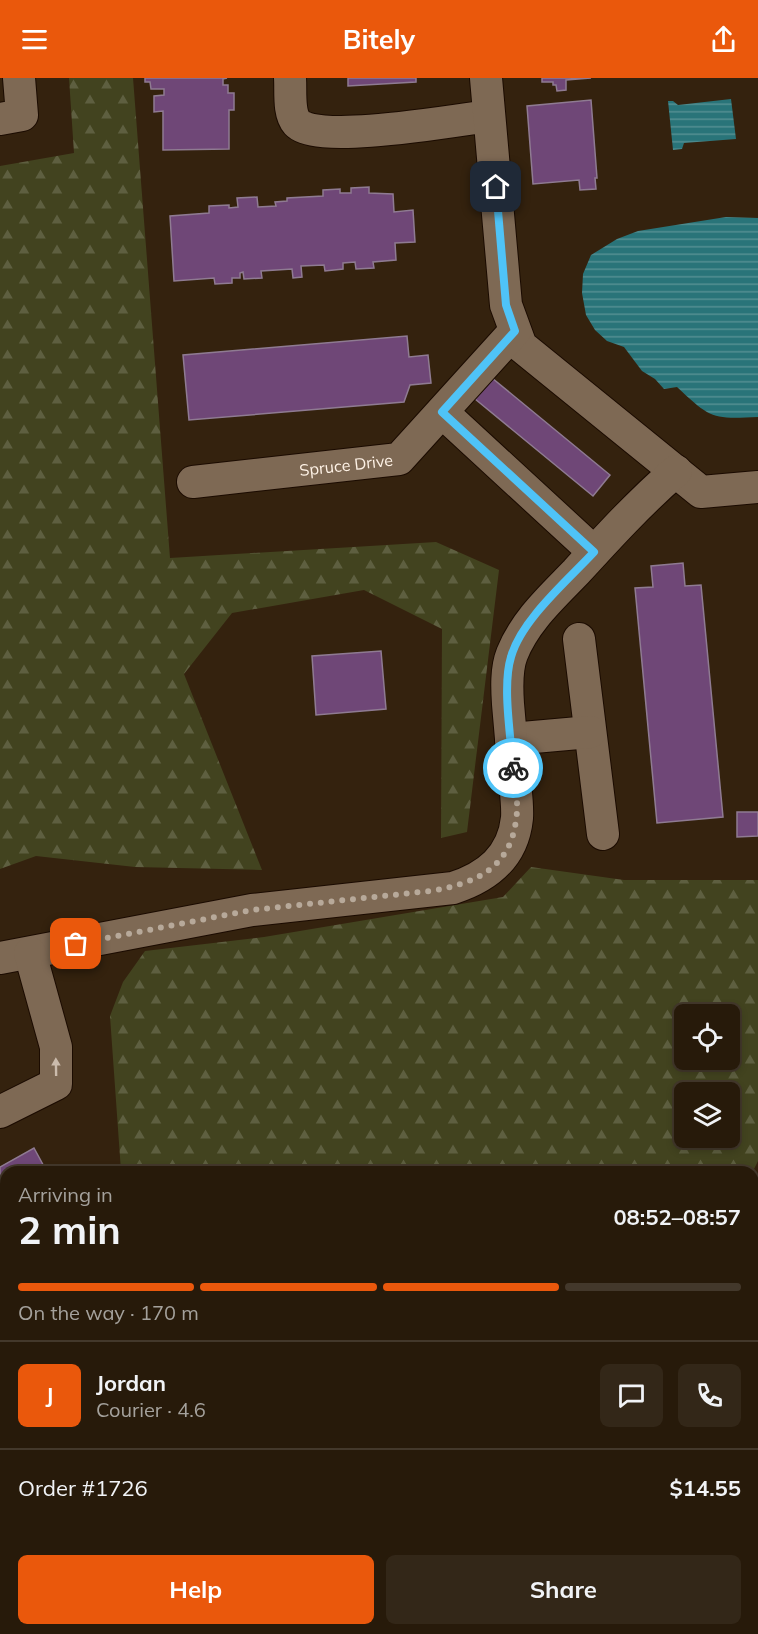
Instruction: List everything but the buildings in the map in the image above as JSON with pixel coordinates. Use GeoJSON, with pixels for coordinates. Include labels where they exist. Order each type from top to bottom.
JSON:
{"type":"FeatureCollection","features":[{"type":"Feature","properties":{"kind":"street"},"geometry":{"type":"LineString","coordinates":[[0,119],[22,116],[19,78]]}},
{"type":"Feature","properties":{"kind":"street"},"geometry":{"type":"LineString","coordinates":[[290,78],[293,117],[299,125],[314,131],[346,133],[489,116]]}},
{"type":"Feature","properties":{"kind":"street"},"geometry":{"type":"LineString","coordinates":[[486,78],[506,305],[521,346],[701,492],[758,487]]}},
{"type":"Feature","properties":{"kind":"street","name":"Spruce Drive"},"geometry":{"type":"LineString","coordinates":[[193,482],[399,459],[515,331]]}},
{"type":"Feature","properties":{"kind":"street"},"geometry":{"type":"LineString","coordinates":[[442,412],[594,552]]}},
{"type":"Feature","properties":{"kind":"street"},"geometry":{"type":"LineString","coordinates":[[0,958],[252,910],[453,888],[473,881],[498,863],[513,834],[517,819],[508,695],[510,657],[530,621],[650,494],[676,471]]}},
{"type":"Feature","properties":{"kind":"street"},"geometry":{"type":"LineString","coordinates":[[579,639],[603,834]]}},
{"type":"Feature","properties":{"kind":"street"},"geometry":{"type":"LineString","coordinates":[[511,739],[590,732]]}},
{"type":"Feature","properties":{"kind":"street"},"geometry":{"type":"LineString","coordinates":[[0,1112],[56,1084],[56,1047],[30,952]]}},
{"type":"Feature","properties":{"kind":"green space"},"geometry":{"type":"Polygon","coordinates":[[[69,78],[133,78],[170,558],[436,542],[499,570],[467,832],[441,838],[442,629],[364,590],[232,613],[184,674],[262,870],[135,867],[36,856],[0,869],[0,166],[74,153],[69,78]]]}},
{"type":"Feature","properties":{"kind":"green space"},"geometry":{"type":"Polygon","coordinates":[[[531,867],[624,880],[758,880],[758,1161],[756,1166],[121,1166],[110,1016],[123,982],[145,951],[264,937],[503,897],[531,867]]]}},
{"type":"Feature","properties":{"kind":"water"},"geometry":{"type":"Polygon","coordinates":[[[731,99],[736,139],[684,143],[682,149],[673,150],[668,101],[673,101],[678,105],[731,99]]]}},
{"type":"Feature","properties":{"kind":"water"},"geometry":{"type":"Polygon","coordinates":[[[726,217],[758,218],[758,417],[731,418],[713,415],[677,387],[664,389],[655,379],[642,371],[624,347],[607,341],[595,330],[586,315],[582,293],[583,274],[591,255],[617,239],[638,231],[726,217]]]}},
{"type":"Feature","properties":{"kind":"way so far"},"geometry":{"type":"LineString","coordinates":[[76,944],[252,910],[453,888],[473,881],[498,863],[513,834],[517,819],[513,768]]}},
{"type":"Feature","properties":{"kind":"route"},"geometry":{"type":"LineString","coordinates":[[496,187],[506,305],[515,331],[442,412],[594,552],[530,621],[510,657],[508,695],[513,768]]}}]}
